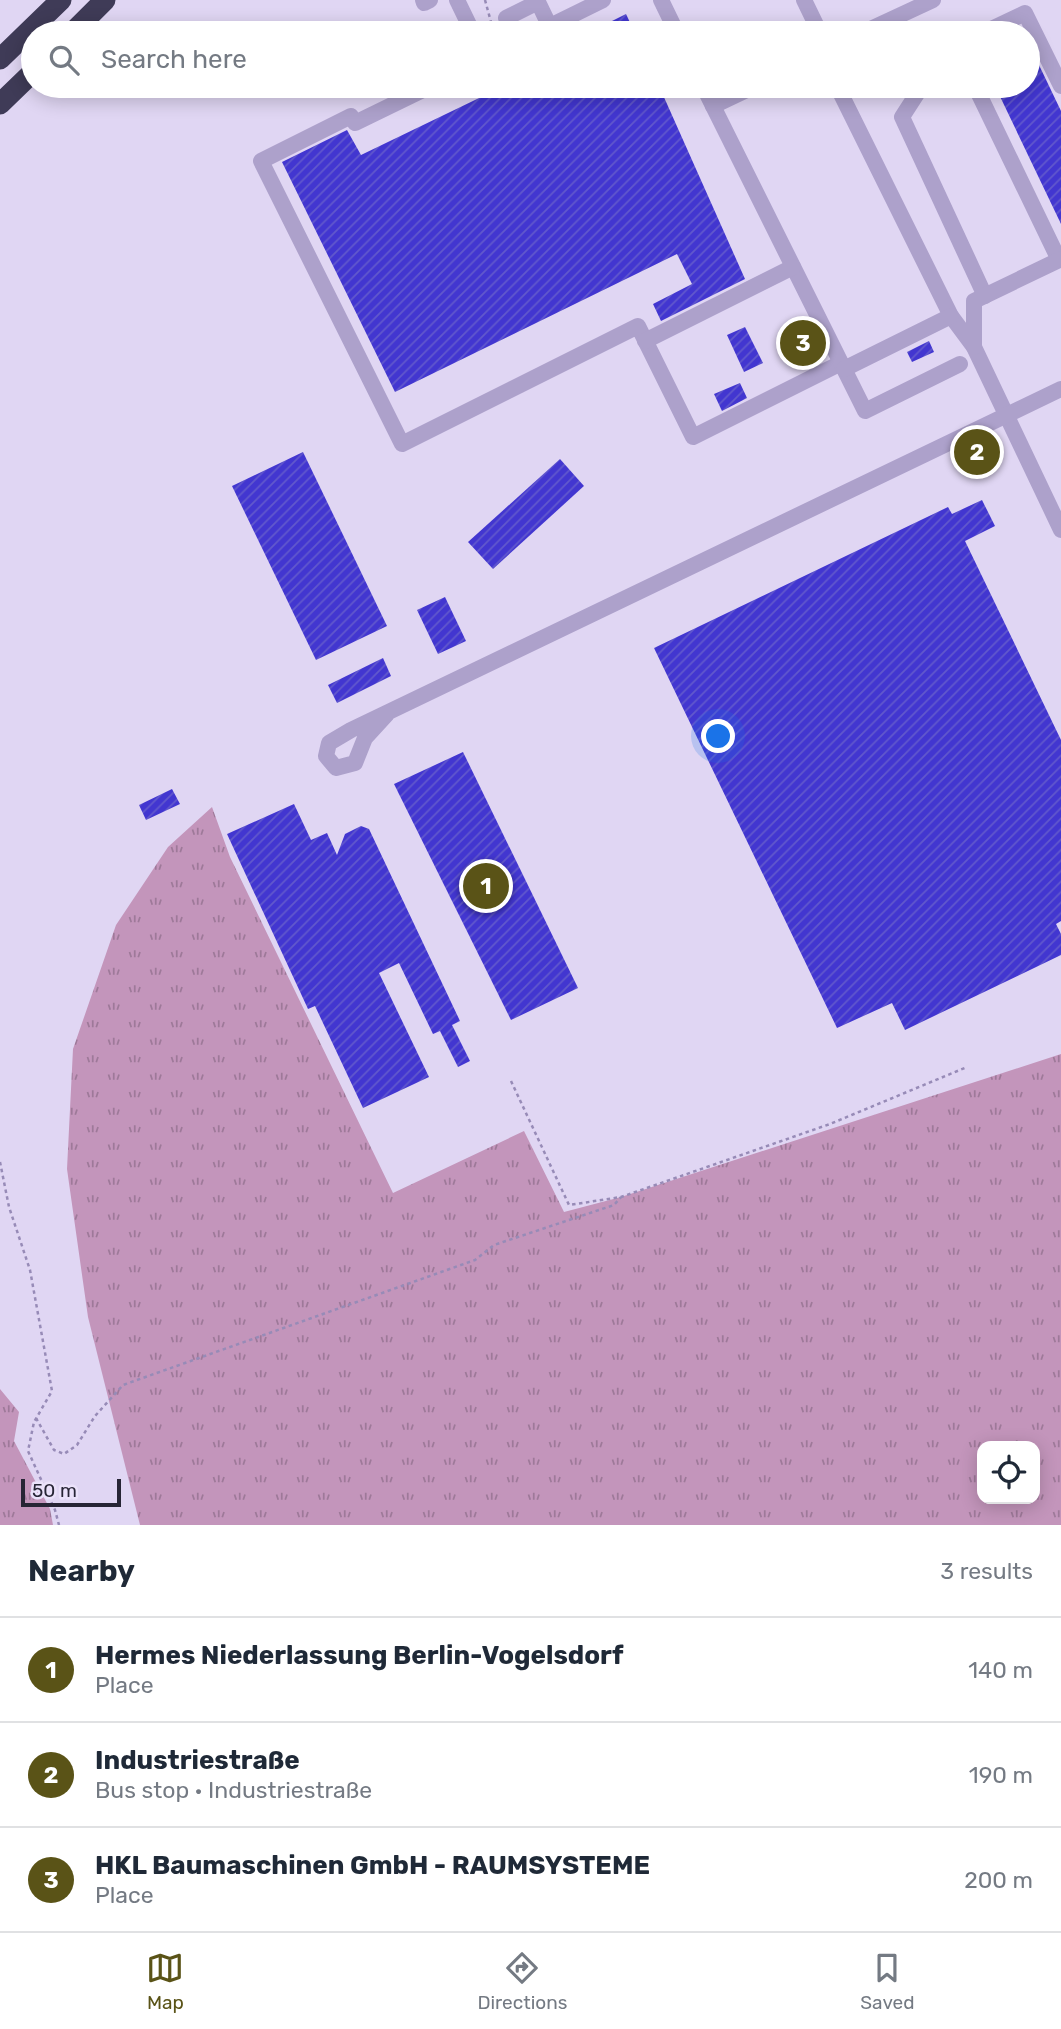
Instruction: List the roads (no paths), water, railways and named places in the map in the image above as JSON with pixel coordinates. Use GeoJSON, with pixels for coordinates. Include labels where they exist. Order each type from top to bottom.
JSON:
{"type":"FeatureCollection","features":[{"type":"Feature","properties":{"kind":"highway"},"geometry":{"type":"LineString","coordinates":[[40,21],[61,0]]}},
{"type":"Feature","properties":{"kind":"highway"},"geometry":{"type":"LineString","coordinates":[[84,21],[105,0]]}},
{"type":"Feature","properties":{"kind":"highway"},"geometry":{"type":"LineString","coordinates":[[0,60],[21,39]]}},
{"type":"Feature","properties":{"kind":"highway"},"geometry":{"type":"LineString","coordinates":[[0,104],[21,84]]}},
{"type":"Feature","properties":{"kind":"street"},"geometry":{"type":"LineString","coordinates":[[423,0],[425,3],[430,0]]}},
{"type":"Feature","properties":{"kind":"street"},"geometry":{"type":"LineString","coordinates":[[457,0],[467,21]]}},
{"type":"Feature","properties":{"kind":"street"},"geometry":{"type":"LineString","coordinates":[[561,21],[603,0]]}},
{"type":"Feature","properties":{"kind":"street"},"geometry":{"type":"LineString","coordinates":[[661,0],[671,21]]}},
{"type":"Feature","properties":{"kind":"street"},"geometry":{"type":"LineString","coordinates":[[804,0],[814,21]]}},
{"type":"Feature","properties":{"kind":"street"},"geometry":{"type":"LineString","coordinates":[[888,21],[933,0]]}},
{"type":"Feature","properties":{"kind":"street"},"geometry":{"type":"LineString","coordinates":[[506,18],[538,2],[541,21]]}},
{"type":"Feature","properties":{"kind":"street"},"geometry":{"type":"LineString","coordinates":[[1008,21],[1025,13],[1029,21]]}},
{"type":"Feature","properties":{"kind":"street"},"geometry":{"type":"LineString","coordinates":[[1040,43],[1061,86]]}},
{"type":"Feature","properties":{"kind":"street"},"geometry":{"type":"LineString","coordinates":[[406,98],[355,123],[351,116],[261,161],[402,444],[638,326],[693,437],[951,316]]}},
{"type":"Feature","properties":{"kind":"street"},"geometry":{"type":"LineString","coordinates":[[709,98],[865,411],[960,363]]}},
{"type":"Feature","properties":{"kind":"street"},"geometry":{"type":"LineString","coordinates":[[713,106],[730,98]]}},
{"type":"Feature","properties":{"kind":"street"},"geometry":{"type":"LineString","coordinates":[[843,98],[951,316],[974,347],[1061,530]]}},
{"type":"Feature","properties":{"kind":"street"},"geometry":{"type":"LineString","coordinates":[[914,98],[902,117],[985,296]]}},
{"type":"Feature","properties":{"kind":"street"},"geometry":{"type":"LineString","coordinates":[[974,347],[974,302],[1060,259],[981,98]]}},
{"type":"Feature","properties":{"kind":"street"},"geometry":{"type":"LineString","coordinates":[[645,341],[793,267]]}},
{"type":"Feature","properties":{"kind":"street"},"geometry":{"type":"LineString","coordinates":[[387,714],[1061,389]]}},
{"type":"Feature","properties":{"kind":"place","name":"HKL Baumaschinen GmbH - RAUMSYSTEME"},"geometry":{"type":"Point","coordinates":[803,343]}},
{"type":"Feature","properties":{"kind":"place","name":"Industriestraße"},"geometry":{"type":"Point","coordinates":[977,452]}},
{"type":"Feature","properties":{"kind":"place","name":"Hermes Niederlassung Berlin-Vogelsdorf"},"geometry":{"type":"Point","coordinates":[486,886]}}]}
